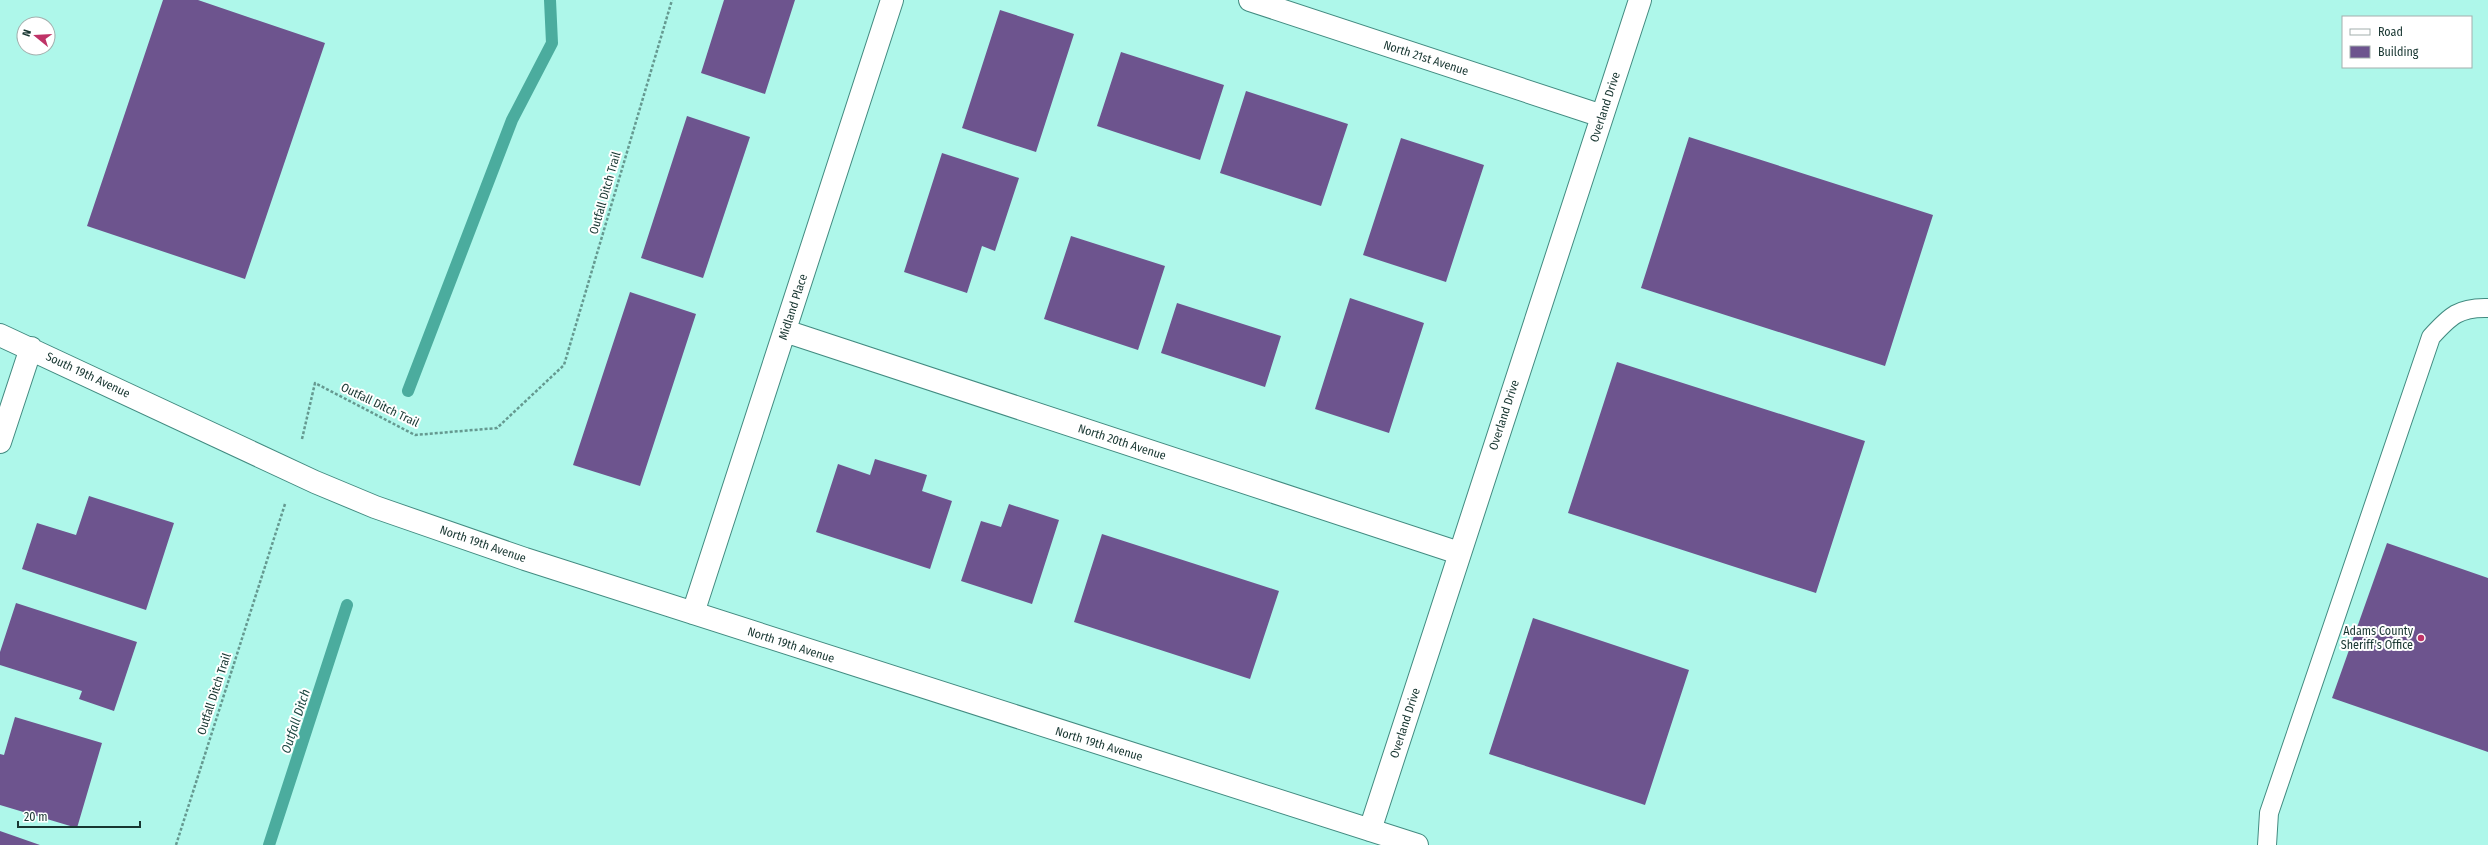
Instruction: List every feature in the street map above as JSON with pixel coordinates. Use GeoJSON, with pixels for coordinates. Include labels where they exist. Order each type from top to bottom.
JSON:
{"type":"FeatureCollection","features":[{"type":"Feature","properties":{"kind":"street","name":"Midland Place"},"geometry":{"type":"LineString","coordinates":[[693,613],[892,0]]}},
{"type":"Feature","properties":{"kind":"street","name":"North 21st Avenue"},"geometry":{"type":"LineString","coordinates":[[1250,0],[1602,116]]}},
{"type":"Feature","properties":{"kind":"street","name":"Overland Drive"},"geometry":{"type":"LineString","coordinates":[[1370,830],[1640,0]]}},
{"type":"Feature","properties":{"kind":"street","name":"North 20th Avenue"},"geometry":{"type":"LineString","coordinates":[[785,331],[1459,553]]}},
{"type":"Feature","properties":{"kind":"street","name":"South 19th Avenue"},"geometry":{"type":"LineString","coordinates":[[0,335],[31,348],[176,417]]}},
{"type":"Feature","properties":{"kind":"street"},"geometry":{"type":"LineString","coordinates":[[0,442],[31,348]]}},
{"type":"Feature","properties":{"kind":"street","name":"North 19th Avenue"},"geometry":{"type":"LineString","coordinates":[[176,417],[295,473],[375,507],[693,613],[1416,845]]}},
{"type":"Feature","properties":{"kind":"lane"},"geometry":{"type":"LineString","coordinates":[[2267,845],[2269,813],[2431,337],[2448,318],[2469,307],[2488,308]]}},
{"type":"Feature","properties":{"kind":"path","name":"Outfall Ditch Trail"},"geometry":{"type":"LineString","coordinates":[[176,845],[295,473],[315,383],[415,435],[497,428],[564,365],[672,0]]}},
{"type":"Feature","properties":{"kind":"building"},"geometry":{"type":"Polygon","coordinates":[[[163,0],[198,0],[325,43],[245,279],[87,226],[163,0]]]}},
{"type":"Feature","properties":{"kind":"building"},"geometry":{"type":"Polygon","coordinates":[[[724,0],[795,0],[765,94],[701,73],[724,0]]]}},
{"type":"Feature","properties":{"kind":"building"},"geometry":{"type":"Polygon","coordinates":[[[1000,10],[1074,34],[1036,152],[962,128],[1000,10]]]}},
{"type":"Feature","properties":{"kind":"building"},"geometry":{"type":"Polygon","coordinates":[[[1121,52],[1224,85],[1200,160],[1097,126],[1121,52]]]}},
{"type":"Feature","properties":{"kind":"building"},"geometry":{"type":"Polygon","coordinates":[[[1246,91],[1348,124],[1321,206],[1220,173],[1246,91]]]}},
{"type":"Feature","properties":{"kind":"building"},"geometry":{"type":"Polygon","coordinates":[[[687,116],[750,137],[703,278],[641,258],[687,116]]]}},
{"type":"Feature","properties":{"kind":"building"},"geometry":{"type":"Polygon","coordinates":[[[1689,137],[1933,215],[1885,366],[1641,288],[1689,137]]]}},
{"type":"Feature","properties":{"kind":"building"},"geometry":{"type":"Polygon","coordinates":[[[1401,138],[1484,165],[1446,282],[1363,255],[1401,138]]]}},
{"type":"Feature","properties":{"kind":"building"},"geometry":{"type":"Polygon","coordinates":[[[942,153],[1019,178],[995,251],[982,246],[967,293],[904,272],[942,153]]]}},
{"type":"Feature","properties":{"kind":"building"},"geometry":{"type":"Polygon","coordinates":[[[1071,236],[1165,266],[1138,350],[1044,319],[1071,236]]]}},
{"type":"Feature","properties":{"kind":"building"},"geometry":{"type":"Polygon","coordinates":[[[630,292],[696,314],[640,486],[573,465],[630,292]]]}},
{"type":"Feature","properties":{"kind":"building"},"geometry":{"type":"Polygon","coordinates":[[[1350,298],[1424,323],[1389,433],[1315,409],[1350,298]]]}},
{"type":"Feature","properties":{"kind":"building"},"geometry":{"type":"Polygon","coordinates":[[[1177,303],[1281,336],[1265,387],[1161,353],[1177,303]]]}},
{"type":"Feature","properties":{"kind":"building"},"geometry":{"type":"Polygon","coordinates":[[[1617,362],[1865,441],[1816,593],[1568,513],[1617,362]]]}},
{"type":"Feature","properties":{"kind":"building"},"geometry":{"type":"Polygon","coordinates":[[[875,459],[927,475],[922,491],[952,501],[930,569],[816,532],[838,464],[870,475],[875,459]]]}},
{"type":"Feature","properties":{"kind":"building"},"geometry":{"type":"Polygon","coordinates":[[[89,496],[174,523],[146,610],[22,569],[37,523],[76,535],[89,496]]]}},
{"type":"Feature","properties":{"kind":"building"},"geometry":{"type":"Polygon","coordinates":[[[1009,504],[1059,520],[1032,604],[961,581],[981,521],[1001,527],[1009,504]]]}},
{"type":"Feature","properties":{"kind":"building"},"geometry":{"type":"Polygon","coordinates":[[[1102,534],[1279,591],[1250,679],[1074,622],[1102,534]]]}},
{"type":"Feature","properties":{"kind":"building","name":"Adams County Sheriff's Office"},"geometry":{"type":"Polygon","coordinates":[[[2387,543],[2488,578],[2488,752],[2332,698],[2387,543]]]}},
{"type":"Feature","properties":{"kind":"building"},"geometry":{"type":"Polygon","coordinates":[[[16,603],[137,642],[114,711],[79,699],[82,691],[0,665],[0,652],[16,603]]]}},
{"type":"Feature","properties":{"kind":"building"},"geometry":{"type":"Polygon","coordinates":[[[1533,618],[1689,670],[1645,805],[1489,754],[1533,618]]]}},
{"type":"Feature","properties":{"kind":"building"},"geometry":{"type":"Polygon","coordinates":[[[15,717],[102,743],[77,828],[0,805],[0,754],[4,755],[15,717]]]}},
{"type":"Feature","properties":{"kind":"building"},"geometry":{"type":"Polygon","coordinates":[[[0,831],[40,845],[0,845],[0,831]]]}},
{"type":"Feature","properties":{"kind":"waterway"},"geometry":{"type":"LineString","coordinates":[[408,391],[512,120],[552,43],[550,0]]}},
{"type":"Feature","properties":{"kind":"waterway","name":"Outfall Ditch"},"geometry":{"type":"LineString","coordinates":[[269,845],[347,605]]}},
{"type":"Feature","properties":{"kind":"place","name":"Adams County Sheriff's Office"},"geometry":{"type":"Point","coordinates":[2421,638]}}]}
